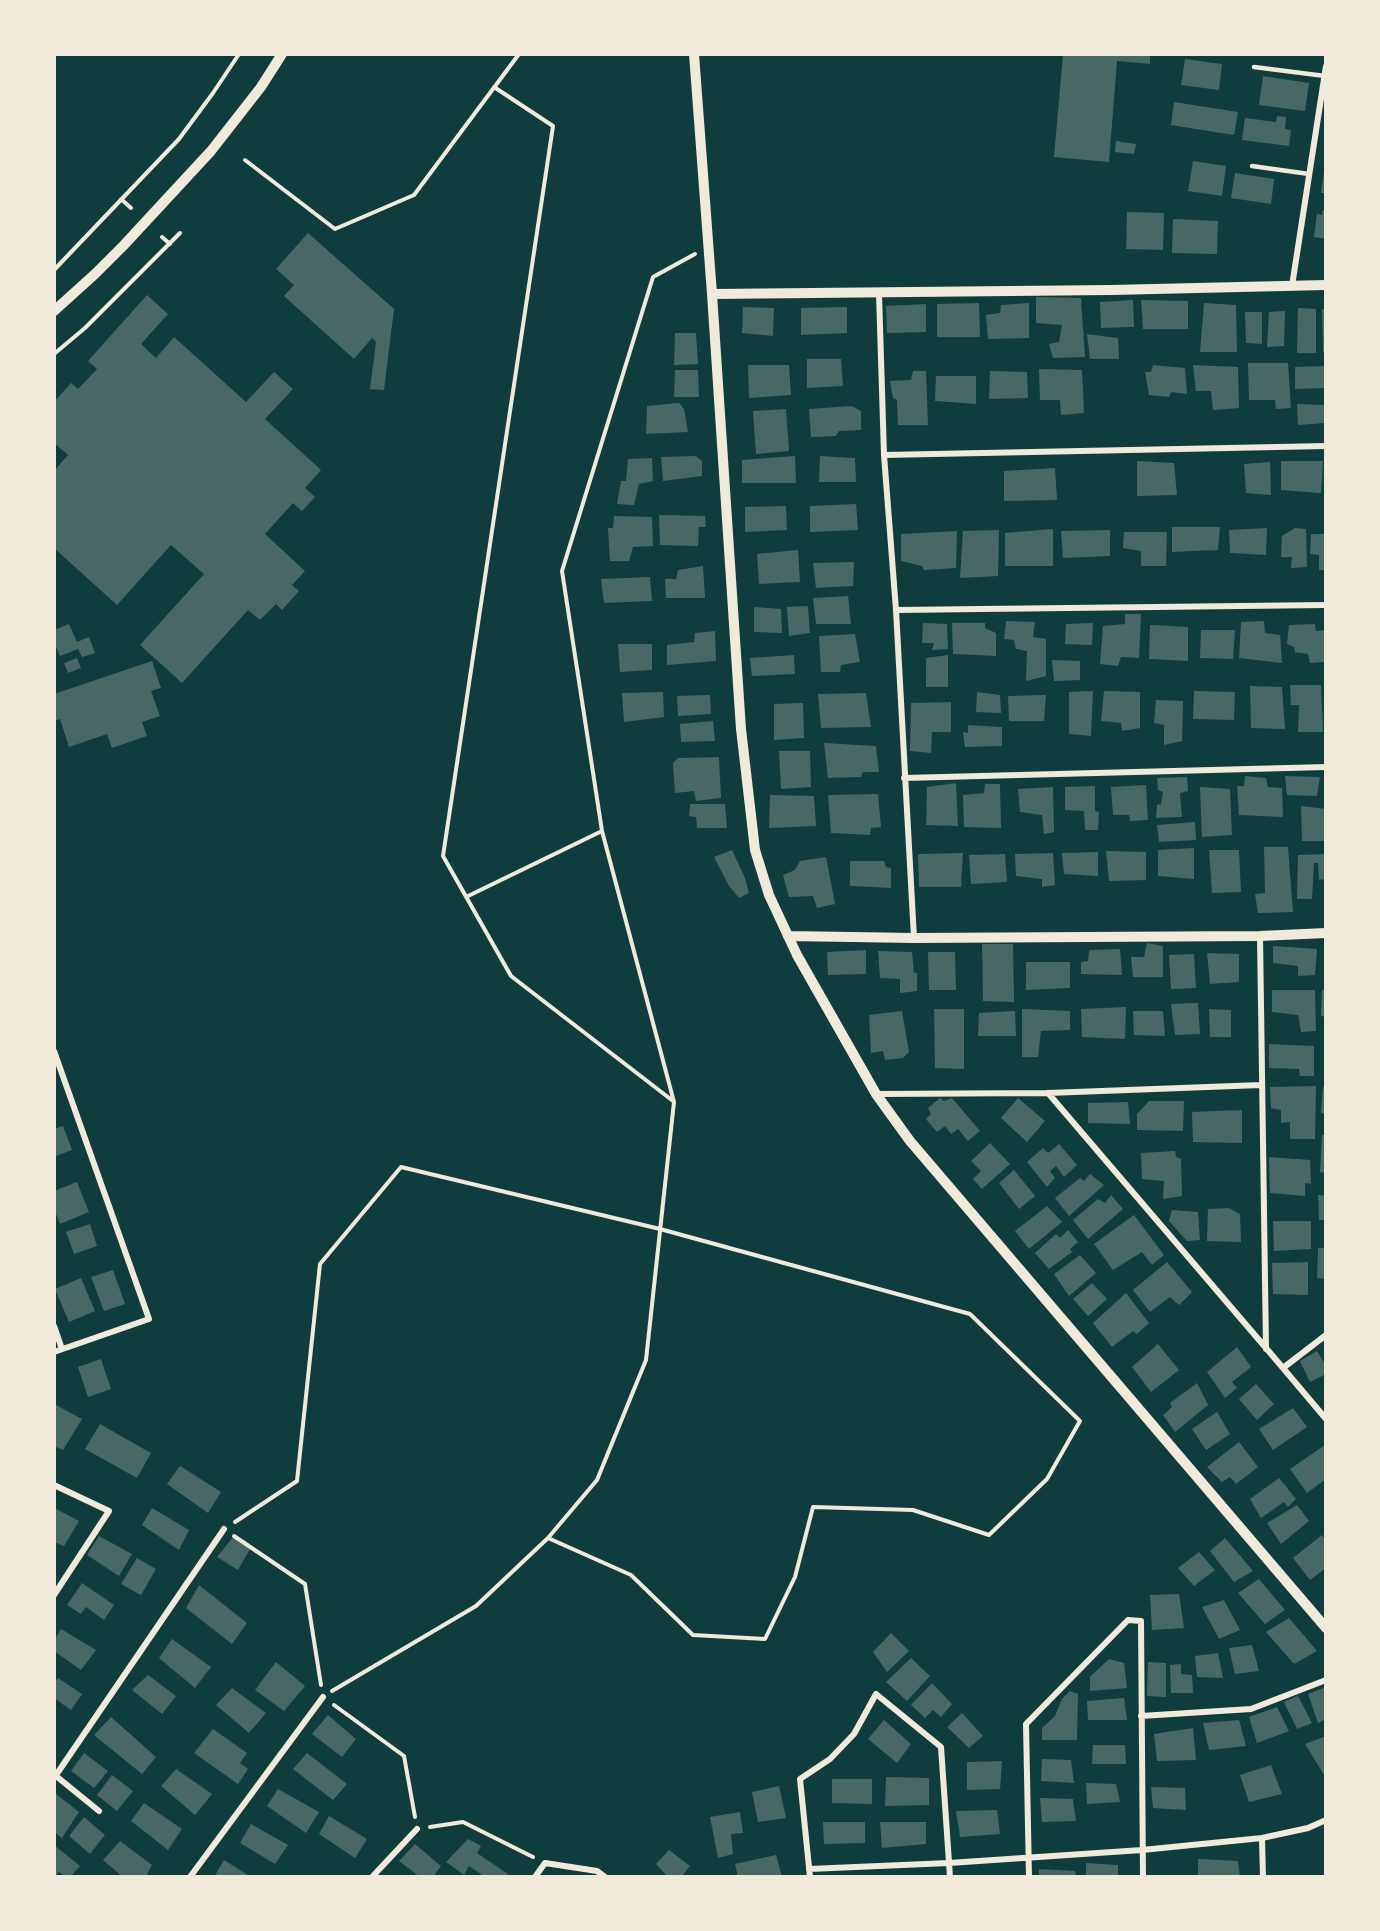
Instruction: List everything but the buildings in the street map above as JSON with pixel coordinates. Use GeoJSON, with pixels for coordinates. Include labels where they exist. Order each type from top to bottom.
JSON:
{"type":"FeatureCollection","features":[{"type":"Feature","properties":{"kind":"street"},"geometry":{"type":"LineString","coordinates":[[54,311],[117,252],[211,151],[261,87],[282,54]]}},
{"type":"Feature","properties":{"kind":"street"},"geometry":{"type":"LineString","coordinates":[[694,54],[746,786],[755,850],[769,895],[797,955],[876,1094],[910,1141],[1326,1628]]}},
{"type":"Feature","properties":{"kind":"street"},"geometry":{"type":"LineString","coordinates":[[1292,286],[1326,66]]}},
{"type":"Feature","properties":{"kind":"street"},"geometry":{"type":"LineString","coordinates":[[712,294],[879,294],[1326,285]]}},
{"type":"Feature","properties":{"kind":"street"},"geometry":{"type":"LineString","coordinates":[[879,294],[884,454],[896,610],[914,938]]}},
{"type":"Feature","properties":{"kind":"street"},"geometry":{"type":"LineString","coordinates":[[884,454],[1326,446]]}},
{"type":"Feature","properties":{"kind":"street"},"geometry":{"type":"LineString","coordinates":[[896,610],[1326,605]]}},
{"type":"Feature","properties":{"kind":"street"},"geometry":{"type":"LineString","coordinates":[[904,778],[1326,767]]}},
{"type":"Feature","properties":{"kind":"street"},"geometry":{"type":"LineString","coordinates":[[788,936],[914,938],[1260,936],[1326,933]]}},
{"type":"Feature","properties":{"kind":"street"},"geometry":{"type":"LineString","coordinates":[[1260,936],[1266,1349]]}},
{"type":"Feature","properties":{"kind":"street"},"geometry":{"type":"LineString","coordinates":[[54,1052],[149,1319],[54,1352]]}},
{"type":"Feature","properties":{"kind":"street"},"geometry":{"type":"LineString","coordinates":[[876,1094],[1048,1093],[1261,1085]]}},
{"type":"Feature","properties":{"kind":"street"},"geometry":{"type":"LineString","coordinates":[[1048,1093],[1326,1419]]}},
{"type":"Feature","properties":{"kind":"street"},"geometry":{"type":"LineString","coordinates":[[54,1326],[62,1349]]}},
{"type":"Feature","properties":{"kind":"street"},"geometry":{"type":"LineString","coordinates":[[1283,1368],[1326,1335]]}},
{"type":"Feature","properties":{"kind":"street"},"geometry":{"type":"LineString","coordinates":[[54,1485],[109,1511],[54,1595]]}},
{"type":"Feature","properties":{"kind":"street"},"geometry":{"type":"LineString","coordinates":[[99,1811],[55,1777],[224,1529]]}},
{"type":"Feature","properties":{"kind":"street"},"geometry":{"type":"LineString","coordinates":[[1029,1877],[1026,1724],[1128,1620],[1141,1621],[1143,1877]]}},
{"type":"Feature","properties":{"kind":"street"},"geometry":{"type":"LineString","coordinates":[[1141,1716],[1251,1709],[1326,1680]]}},
{"type":"Feature","properties":{"kind":"street"},"geometry":{"type":"LineString","coordinates":[[950,1877],[949,1863],[941,1747],[876,1694],[854,1734],[830,1759],[800,1779],[810,1873],[949,1863],[1028,1857],[1142,1850],[1262,1838],[1308,1828],[1326,1820]]}},
{"type":"Feature","properties":{"kind":"street"},"geometry":{"type":"LineString","coordinates":[[189,1877],[323,1696]]}},
{"type":"Feature","properties":{"kind":"street"},"geometry":{"type":"LineString","coordinates":[[372,1877],[417,1829]]}},
{"type":"Feature","properties":{"kind":"street"},"geometry":{"type":"LineString","coordinates":[[1262,1838],[1263,1877]]}},
{"type":"Feature","properties":{"kind":"street"},"geometry":{"type":"LineString","coordinates":[[535,1877],[545,1863],[597,1871],[605,1877]]}},
{"type":"Feature","properties":{"kind":"lane"},"geometry":{"type":"LineString","coordinates":[[1254,67],[1325,76]]}},
{"type":"Feature","properties":{"kind":"lane"},"geometry":{"type":"LineString","coordinates":[[1252,165],[1309,174]]}},
{"type":"Feature","properties":{"kind":"path"},"geometry":{"type":"LineString","coordinates":[[54,270],[179,139],[239,54]]}},
{"type":"Feature","properties":{"kind":"path"},"geometry":{"type":"LineString","coordinates":[[245,160],[335,229],[414,195],[519,54]]}},
{"type":"Feature","properties":{"kind":"path"},"geometry":{"type":"LineString","coordinates":[[494,87],[553,126],[443,856],[511,976],[674,1102]]}},
{"type":"Feature","properties":{"kind":"path"},"geometry":{"type":"LineString","coordinates":[[121,199],[131,208]]}},
{"type":"Feature","properties":{"kind":"path"},"geometry":{"type":"LineString","coordinates":[[54,354],[85,328],[180,233]]}},
{"type":"Feature","properties":{"kind":"path"},"geometry":{"type":"LineString","coordinates":[[162,237],[170,244]]}},
{"type":"Feature","properties":{"kind":"path"},"geometry":{"type":"LineString","coordinates":[[323,1696],[476,1606],[548,1538],[597,1480],[646,1360],[674,1102],[602,831],[562,571],[653,277],[709,246]]}},
{"type":"Feature","properties":{"kind":"path"},"geometry":{"type":"LineString","coordinates":[[466,897],[602,831]]}},
{"type":"Feature","properties":{"kind":"path"},"geometry":{"type":"LineString","coordinates":[[545,1863],[463,1822],[417,1829],[404,1756],[323,1696],[305,1584],[224,1529],[297,1481],[320,1264],[401,1167],[660,1229],[970,1314],[1080,1422],[1047,1479],[989,1535],[913,1510],[813,1507],[795,1577],[765,1639],[693,1635],[632,1575],[548,1538]]}}]}
